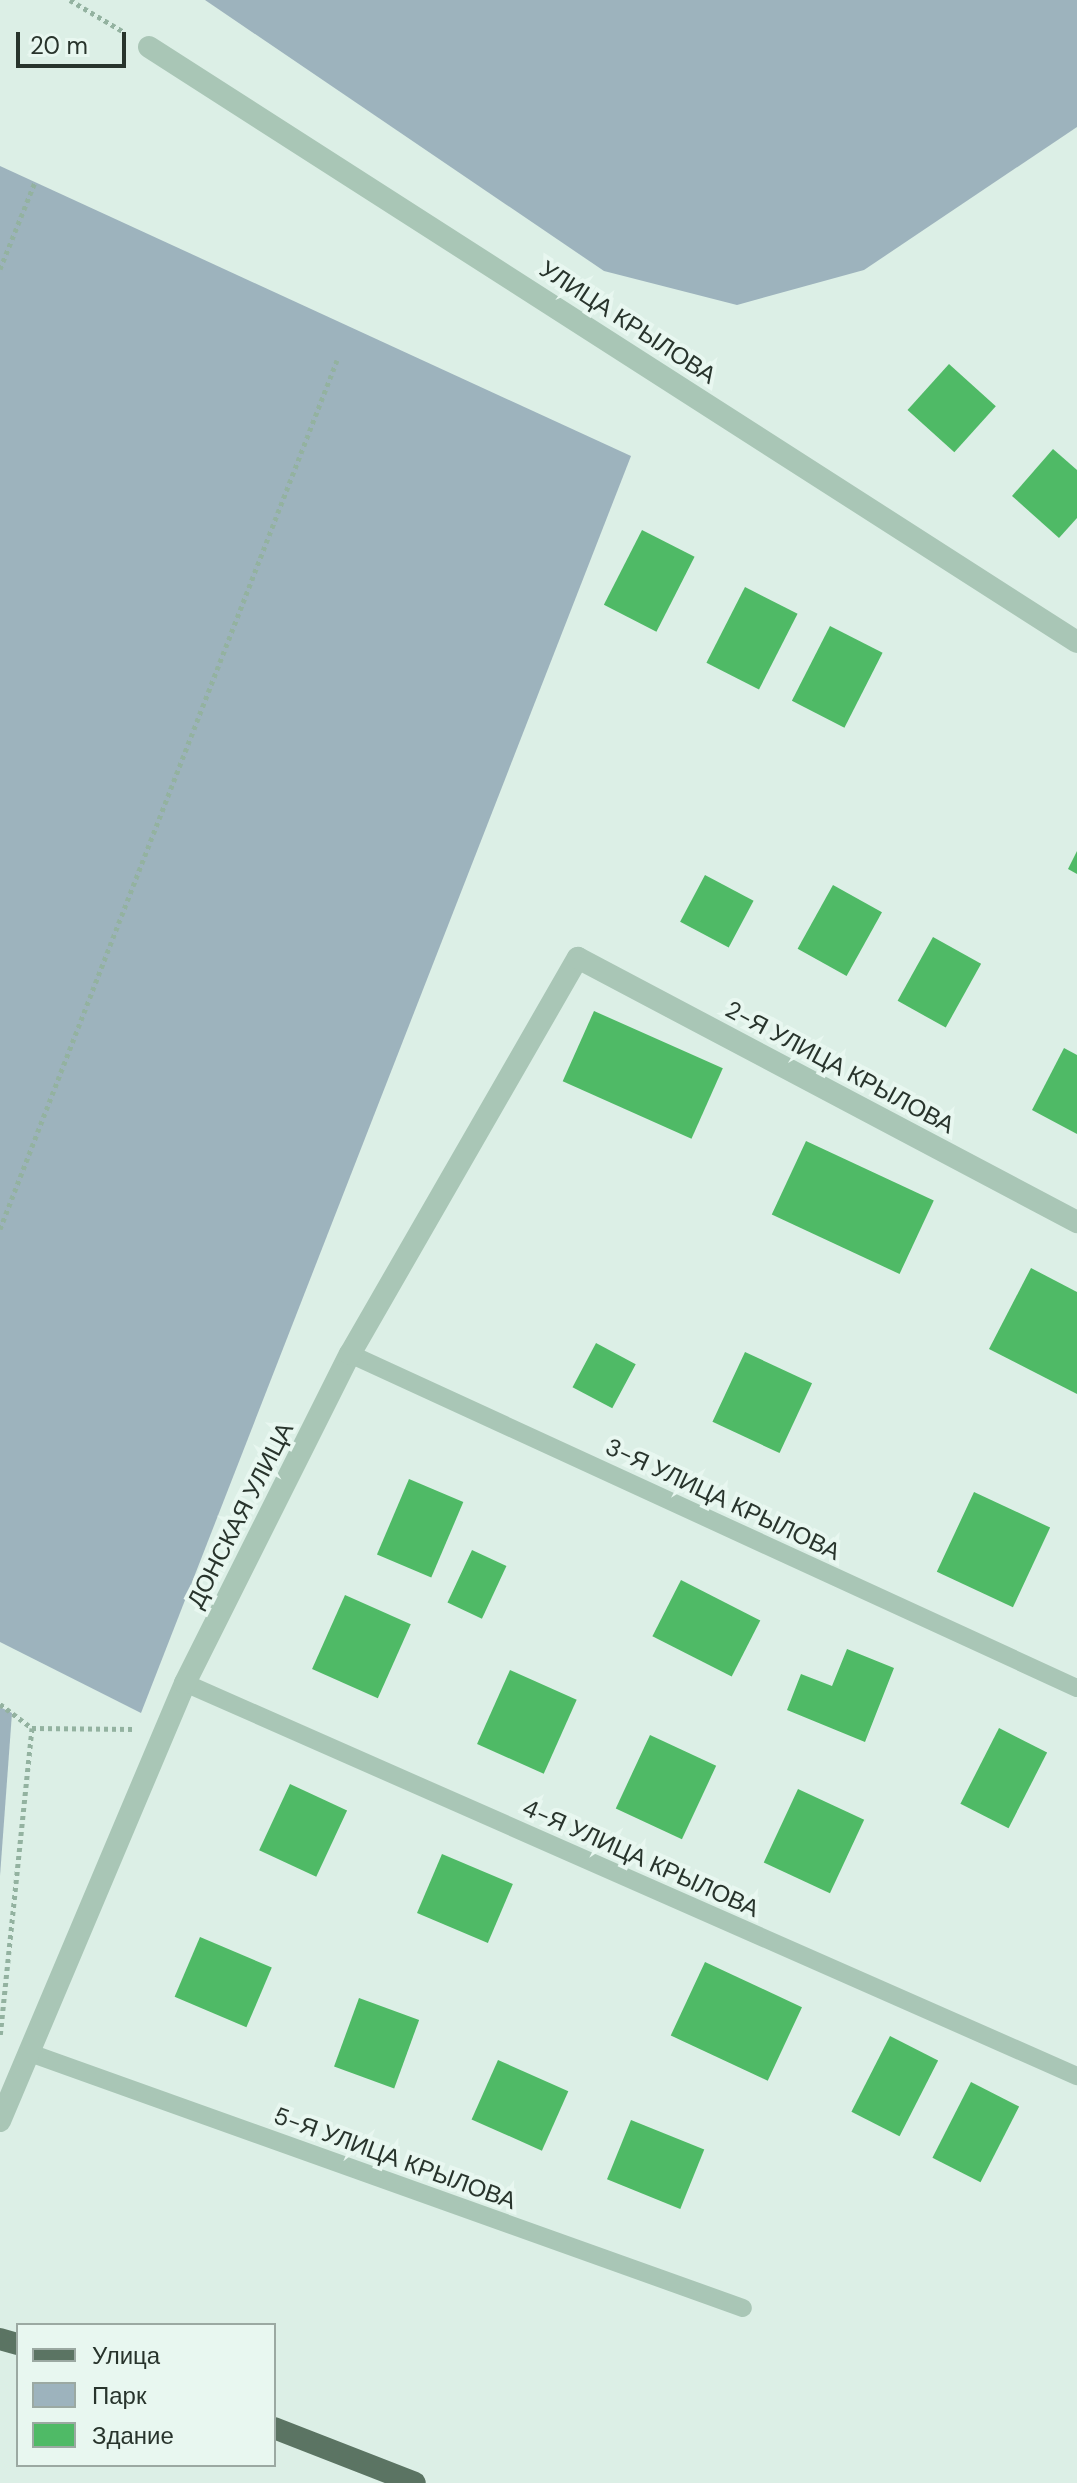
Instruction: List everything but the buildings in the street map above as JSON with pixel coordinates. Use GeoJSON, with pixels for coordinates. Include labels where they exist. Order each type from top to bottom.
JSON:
{"type":"FeatureCollection","features":[{"type":"Feature","properties":{"kind":"main road"},"geometry":{"type":"LineString","coordinates":[[276,2429],[415,2483]]}},
{"type":"Feature","properties":{"kind":"street","name":"УЛИЦА КРЫЛОВА"},"geometry":{"type":"LineString","coordinates":[[149,47],[1077,642]]}},
{"type":"Feature","properties":{"kind":"street","name":"2-Я УЛИЦА КРЫЛОВА"},"geometry":{"type":"LineString","coordinates":[[578,958],[1077,1222]]}},
{"type":"Feature","properties":{"kind":"street","name":"ДОНСКАЯ УЛИЦА"},"geometry":{"type":"LineString","coordinates":[[0,2121],[185,1683],[350,1354],[578,958]]}},
{"type":"Feature","properties":{"kind":"lane","name":"3-Я УЛИЦА КРЫЛОВА"},"geometry":{"type":"LineString","coordinates":[[350,1354],[1077,1688]]}},
{"type":"Feature","properties":{"kind":"lane","name":"4-Я УЛИЦА КРЫЛОВА"},"geometry":{"type":"LineString","coordinates":[[185,1683],[1077,2076]]}},
{"type":"Feature","properties":{"kind":"lane","name":"5-Я УЛИЦА КРЫЛОВА"},"geometry":{"type":"LineString","coordinates":[[30,2053],[743,2308]]}},
{"type":"Feature","properties":{"kind":"path"},"geometry":{"type":"LineString","coordinates":[[70,0],[149,47]]}},
{"type":"Feature","properties":{"kind":"path"},"geometry":{"type":"LineString","coordinates":[[0,269],[35,182]]}},
{"type":"Feature","properties":{"kind":"path"},"geometry":{"type":"LineString","coordinates":[[0,1229],[337,360]]}},
{"type":"Feature","properties":{"kind":"path"},"geometry":{"type":"LineString","coordinates":[[0,1704],[32,1728],[165,1729]]}},
{"type":"Feature","properties":{"kind":"path"},"geometry":{"type":"LineString","coordinates":[[0,2037],[32,1728]]}},
{"type":"Feature","properties":{"kind":"green space"},"geometry":{"type":"Polygon","coordinates":[[[205,0],[1077,0],[1077,127],[864,270],[737,305],[604,271],[205,0]]]}},
{"type":"Feature","properties":{"kind":"green space"},"geometry":{"type":"Polygon","coordinates":[[[0,166],[631,456],[141,1713],[0,1642],[0,166]]]}},
{"type":"Feature","properties":{"kind":"green space"},"geometry":{"type":"Polygon","coordinates":[[[0,1707],[12,1713],[0,1876],[0,1707]]]}}]}
